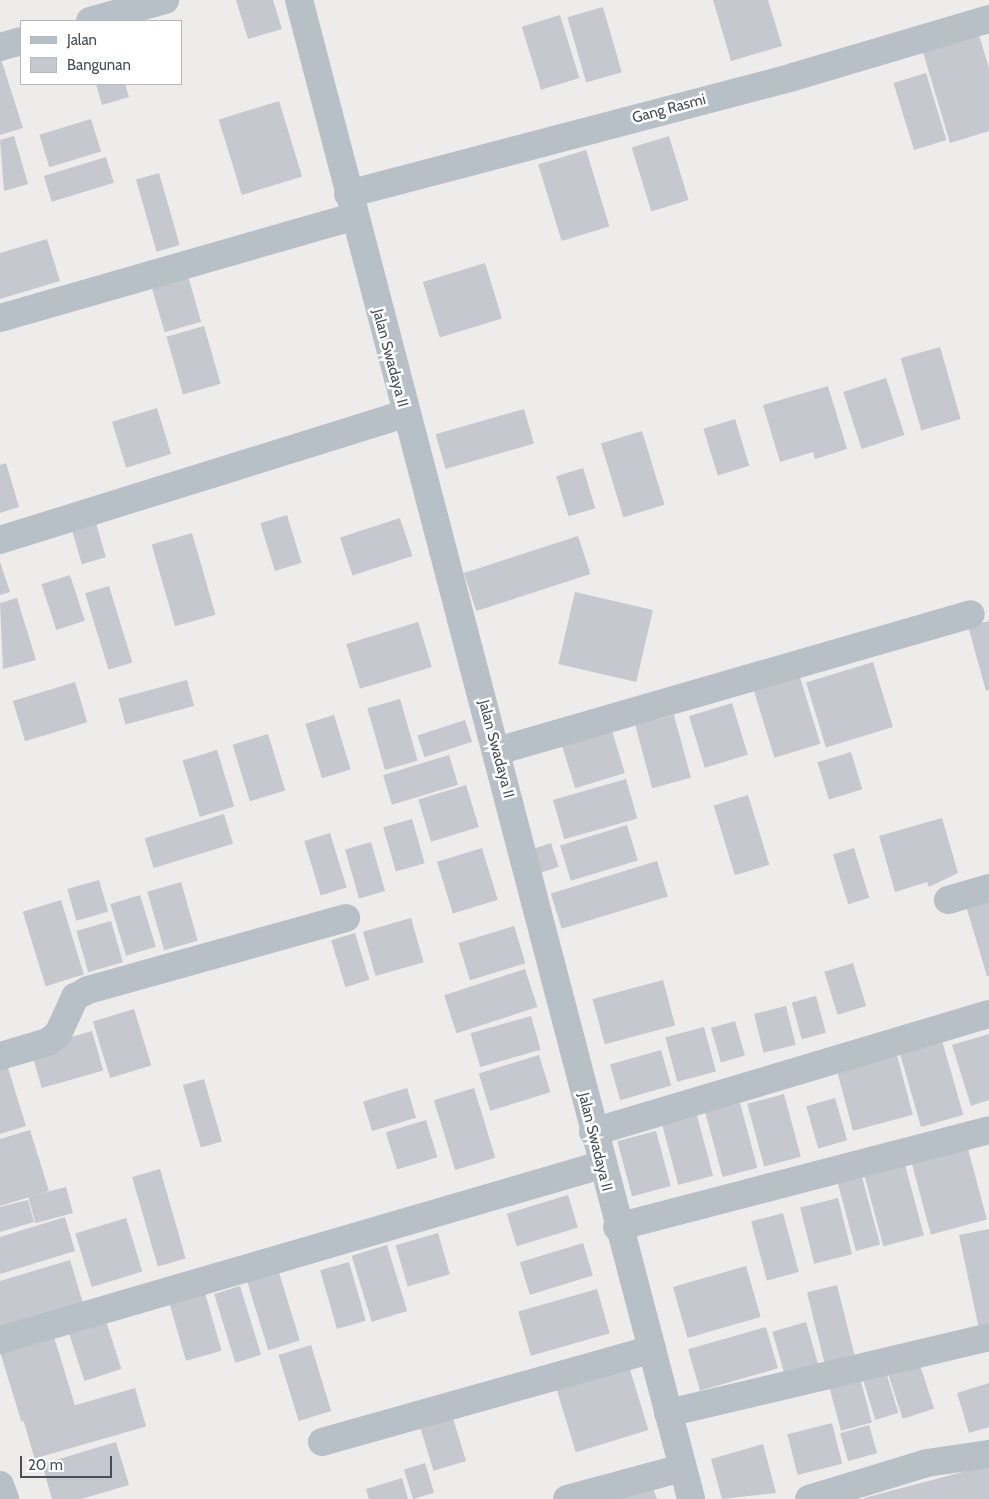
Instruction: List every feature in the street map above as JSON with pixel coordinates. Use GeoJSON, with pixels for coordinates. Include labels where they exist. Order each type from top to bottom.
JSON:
{"type":"FeatureCollection","features":[{"type":"Feature","properties":{"kind":"street"},"geometry":{"type":"LineString","coordinates":[[94,20],[165,0]]}},
{"type":"Feature","properties":{"kind":"street","name":"Jalan Swadaya II"},"geometry":{"type":"LineString","coordinates":[[299,0],[405,414],[497,751],[617,1227],[652,1349],[691,1499]]}},
{"type":"Feature","properties":{"kind":"street","name":"Gang Rasmi"},"geometry":{"type":"LineString","coordinates":[[0,318],[351,205],[989,19]]}},
{"type":"Feature","properties":{"kind":"street"},"geometry":{"type":"LineString","coordinates":[[0,47],[20,41]]}},
{"type":"Feature","properties":{"kind":"street"},"geometry":{"type":"LineString","coordinates":[[0,540],[405,414]]}},
{"type":"Feature","properties":{"kind":"street"},"geometry":{"type":"LineString","coordinates":[[497,751],[971,614]]}},
{"type":"Feature","properties":{"kind":"street"},"geometry":{"type":"LineString","coordinates":[[948,900],[989,888]]}},
{"type":"Feature","properties":{"kind":"street"},"geometry":{"type":"LineString","coordinates":[[0,1056],[48,1042],[58,1034],[75,997],[88,990],[346,918]]}},
{"type":"Feature","properties":{"kind":"street"},"geometry":{"type":"LineString","coordinates":[[593,1132],[989,1014]]}},
{"type":"Feature","properties":{"kind":"street"},"geometry":{"type":"LineString","coordinates":[[617,1227],[989,1130]]}},
{"type":"Feature","properties":{"kind":"street"},"geometry":{"type":"LineString","coordinates":[[0,1340],[601,1165]]}},
{"type":"Feature","properties":{"kind":"street"},"geometry":{"type":"LineString","coordinates":[[668,1413],[989,1337]]}},
{"type":"Feature","properties":{"kind":"street"},"geometry":{"type":"LineString","coordinates":[[322,1442],[652,1349]]}},
{"type":"Feature","properties":{"kind":"street"},"geometry":{"type":"LineString","coordinates":[[809,1499],[927,1464],[989,1454]]}},
{"type":"Feature","properties":{"kind":"street"},"geometry":{"type":"LineString","coordinates":[[567,1499],[682,1468]]}},
{"type":"Feature","properties":{"kind":"street"},"geometry":{"type":"LineString","coordinates":[[0,1485],[5,1499]]}},
{"type":"Feature","properties":{"kind":"building"},"geometry":{"type":"Polygon","coordinates":[[[236,0],[273,0],[282,29],[248,39],[236,0]]]}},
{"type":"Feature","properties":{"kind":"building"},"geometry":{"type":"Polygon","coordinates":[[[713,0],[768,0],[782,46],[731,61],[713,0]]]}},
{"type":"Feature","properties":{"kind":"building"},"geometry":{"type":"Polygon","coordinates":[[[603,7],[622,72],[586,83],[567,17],[603,7]]]}},
{"type":"Feature","properties":{"kind":"building"},"geometry":{"type":"Polygon","coordinates":[[[560,15],[579,78],[541,90],[522,27],[560,15]]]}},
{"type":"Feature","properties":{"kind":"building"},"geometry":{"type":"Polygon","coordinates":[[[979,35],[989,68],[989,131],[950,143],[923,52],[979,35]]]}},
{"type":"Feature","properties":{"kind":"building"},"geometry":{"type":"Polygon","coordinates":[[[0,56],[23,128],[0,135],[0,56]]]}},
{"type":"Feature","properties":{"kind":"building"},"geometry":{"type":"Polygon","coordinates":[[[926,73],[946,140],[914,150],[893,83],[926,73]]]}},
{"type":"Feature","properties":{"kind":"building"},"geometry":{"type":"Polygon","coordinates":[[[96,85],[125,85],[129,97],[102,105],[96,85]]]}},
{"type":"Feature","properties":{"kind":"building"},"geometry":{"type":"Polygon","coordinates":[[[279,101],[302,177],[242,195],[219,119],[279,101]]]}},
{"type":"Feature","properties":{"kind":"building"},"geometry":{"type":"Polygon","coordinates":[[[91,119],[101,152],[49,167],[39,135],[91,119]]]}},
{"type":"Feature","properties":{"kind":"building"},"geometry":{"type":"Polygon","coordinates":[[[14,136],[28,184],[4,191],[0,140],[14,136]]]}},
{"type":"Feature","properties":{"kind":"building"},"geometry":{"type":"Polygon","coordinates":[[[669,136],[689,200],[651,211],[632,147],[669,136]]]}},
{"type":"Feature","properties":{"kind":"building"},"geometry":{"type":"Polygon","coordinates":[[[586,150],[609,227],[562,241],[538,165],[586,150]]]}},
{"type":"Feature","properties":{"kind":"building"},"geometry":{"type":"Polygon","coordinates":[[[106,157],[114,183],[52,202],[44,176],[106,157]]]}},
{"type":"Feature","properties":{"kind":"building"},"geometry":{"type":"Polygon","coordinates":[[[159,173],[180,245],[157,252],[136,180],[159,173]]]}},
{"type":"Feature","properties":{"kind":"building"},"geometry":{"type":"Polygon","coordinates":[[[47,239],[60,281],[0,299],[0,253],[47,239]]]}},
{"type":"Feature","properties":{"kind":"building"},"geometry":{"type":"Polygon","coordinates":[[[485,263],[502,318],[440,337],[423,282],[485,263]]]}},
{"type":"Feature","properties":{"kind":"building"},"geometry":{"type":"Polygon","coordinates":[[[186,269],[201,322],[165,332],[149,279],[186,269]]]}},
{"type":"Feature","properties":{"kind":"building"},"geometry":{"type":"Polygon","coordinates":[[[204,326],[221,384],[183,394],[167,337],[204,326]]]}},
{"type":"Feature","properties":{"kind":"building"},"geometry":{"type":"Polygon","coordinates":[[[940,347],[961,419],[921,430],[901,358],[940,347]]]}},
{"type":"Feature","properties":{"kind":"building"},"geometry":{"type":"Polygon","coordinates":[[[886,378],[905,435],[862,449],[843,392],[886,378]]]}},
{"type":"Feature","properties":{"kind":"building"},"geometry":{"type":"Polygon","coordinates":[[[828,386],[847,449],[815,459],[813,452],[780,462],[763,405],[828,386]]]}},
{"type":"Feature","properties":{"kind":"building"},"geometry":{"type":"Polygon","coordinates":[[[157,408],[171,454],[126,468],[112,422],[157,408]]]}},
{"type":"Feature","properties":{"kind":"building"},"geometry":{"type":"Polygon","coordinates":[[[524,409],[534,444],[445,469],[436,434],[524,409]]]}},
{"type":"Feature","properties":{"kind":"building"},"geometry":{"type":"Polygon","coordinates":[[[735,419],[749,466],[718,476],[703,429],[735,419]]]}},
{"type":"Feature","properties":{"kind":"building"},"geometry":{"type":"Polygon","coordinates":[[[642,431],[665,505],[623,517],[601,444],[642,431]]]}},
{"type":"Feature","properties":{"kind":"building"},"geometry":{"type":"Polygon","coordinates":[[[6,463],[19,507],[0,513],[0,465],[6,463]]]}},
{"type":"Feature","properties":{"kind":"building"},"geometry":{"type":"Polygon","coordinates":[[[583,468],[595,508],[569,516],[556,476],[583,468]]]}},
{"type":"Feature","properties":{"kind":"building"},"geometry":{"type":"Polygon","coordinates":[[[287,515],[302,563],[275,571],[260,523],[287,515]]]}},
{"type":"Feature","properties":{"kind":"building"},"geometry":{"type":"Polygon","coordinates":[[[94,516],[106,557],[82,564],[70,523],[94,516]]]}},
{"type":"Feature","properties":{"kind":"building"},"geometry":{"type":"Polygon","coordinates":[[[400,518],[412,556],[352,576],[340,537],[400,518]]]}},
{"type":"Feature","properties":{"kind":"building"},"geometry":{"type":"Polygon","coordinates":[[[192,533],[215,615],[175,626],[152,545],[192,533]]]}},
{"type":"Feature","properties":{"kind":"building"},"geometry":{"type":"Polygon","coordinates":[[[578,536],[590,574],[476,611],[464,573],[578,536]]]}},
{"type":"Feature","properties":{"kind":"building"},"geometry":{"type":"Polygon","coordinates":[[[0,562],[10,592],[0,595],[0,562]]]}},
{"type":"Feature","properties":{"kind":"building"},"geometry":{"type":"Polygon","coordinates":[[[70,575],[85,621],[56,630],[41,584],[70,575]]]}},
{"type":"Feature","properties":{"kind":"building"},"geometry":{"type":"Polygon","coordinates":[[[109,586],[132,663],[108,670],[85,593],[109,586]]]}},
{"type":"Feature","properties":{"kind":"building"},"geometry":{"type":"Polygon","coordinates":[[[575,592],[653,610],[636,682],[558,664],[575,592]]]}},
{"type":"Feature","properties":{"kind":"building"},"geometry":{"type":"Polygon","coordinates":[[[17,598],[36,660],[3,669],[0,603],[17,598]]]}},
{"type":"Feature","properties":{"kind":"building"},"geometry":{"type":"Polygon","coordinates":[[[989,621],[989,690],[986,691],[968,626],[989,621]]]}},
{"type":"Feature","properties":{"kind":"building"},"geometry":{"type":"Polygon","coordinates":[[[418,622],[432,667],[360,689],[346,644],[418,622]]]}},
{"type":"Feature","properties":{"kind":"building"},"geometry":{"type":"Polygon","coordinates":[[[873,662],[893,727],[826,747],[806,682],[873,662]]]}},
{"type":"Feature","properties":{"kind":"building"},"geometry":{"type":"Polygon","coordinates":[[[799,674],[820,744],[774,758],[753,688],[799,674]]]}},
{"type":"Feature","properties":{"kind":"building"},"geometry":{"type":"Polygon","coordinates":[[[187,680],[194,706],[125,724],[118,698],[187,680]]]}},
{"type":"Feature","properties":{"kind":"building"},"geometry":{"type":"Polygon","coordinates":[[[75,682],[87,722],[25,741],[13,701],[75,682]]]}},
{"type":"Feature","properties":{"kind":"building"},"geometry":{"type":"Polygon","coordinates":[[[400,699],[418,761],[385,770],[367,708],[400,699]]]}},
{"type":"Feature","properties":{"kind":"building"},"geometry":{"type":"Polygon","coordinates":[[[732,703],[748,755],[705,768],[689,716],[732,703]]]}},
{"type":"Feature","properties":{"kind":"building"},"geometry":{"type":"Polygon","coordinates":[[[334,715],[351,770],[322,778],[305,724],[334,715]]]}},
{"type":"Feature","properties":{"kind":"building"},"geometry":{"type":"Polygon","coordinates":[[[674,715],[691,778],[652,788],[635,725],[674,715]]]}},
{"type":"Feature","properties":{"kind":"building"},"geometry":{"type":"Polygon","coordinates":[[[465,720],[472,742],[425,757],[417,735],[465,720]]]}},
{"type":"Feature","properties":{"kind":"building"},"geometry":{"type":"Polygon","coordinates":[[[612,731],[625,773],[575,788],[562,746],[612,731]]]}},
{"type":"Feature","properties":{"kind":"building"},"geometry":{"type":"Polygon","coordinates":[[[268,734],[285,790],[250,801],[233,745],[268,734]]]}},
{"type":"Feature","properties":{"kind":"building"},"geometry":{"type":"Polygon","coordinates":[[[217,750],[234,806],[200,817],[183,761],[217,750]]]}},
{"type":"Feature","properties":{"kind":"building"},"geometry":{"type":"Polygon","coordinates":[[[851,752],[862,789],[829,800],[818,762],[851,752]]]}},
{"type":"Feature","properties":{"kind":"building"},"geometry":{"type":"Polygon","coordinates":[[[449,755],[458,785],[392,805],[383,775],[449,755]]]}},
{"type":"Feature","properties":{"kind":"building"},"geometry":{"type":"Polygon","coordinates":[[[626,779],[637,818],[564,839],[553,800],[626,779]]]}},
{"type":"Feature","properties":{"kind":"building"},"geometry":{"type":"Polygon","coordinates":[[[466,785],[479,827],[431,842],[418,800],[466,785]]]}},
{"type":"Feature","properties":{"kind":"building"},"geometry":{"type":"Polygon","coordinates":[[[748,795],[769,865],[735,875],[714,806],[748,795]]]}},
{"type":"Feature","properties":{"kind":"building"},"geometry":{"type":"Polygon","coordinates":[[[224,814],[233,844],[154,868],[145,838],[224,814]]]}},
{"type":"Feature","properties":{"kind":"building"},"geometry":{"type":"Polygon","coordinates":[[[942,818],[958,873],[929,887],[927,882],[895,892],[879,836],[942,818]]]}},
{"type":"Feature","properties":{"kind":"building"},"geometry":{"type":"Polygon","coordinates":[[[412,819],[425,863],[396,871],[383,827],[412,819]]]}},
{"type":"Feature","properties":{"kind":"building"},"geometry":{"type":"Polygon","coordinates":[[[627,825],[638,860],[571,881],[560,845],[627,825]]]}},
{"type":"Feature","properties":{"kind":"building"},"geometry":{"type":"Polygon","coordinates":[[[330,833],[347,888],[321,895],[304,841],[330,833]]]}},
{"type":"Feature","properties":{"kind":"building"},"geometry":{"type":"Polygon","coordinates":[[[371,842],[385,891],[359,898],[345,849],[371,842]]]}},
{"type":"Feature","properties":{"kind":"building"},"geometry":{"type":"Polygon","coordinates":[[[551,843],[559,867],[540,873],[532,849],[551,843]]]}},
{"type":"Feature","properties":{"kind":"building"},"geometry":{"type":"Polygon","coordinates":[[[482,848],[498,900],[453,913],[437,862],[482,848]]]}},
{"type":"Feature","properties":{"kind":"building"},"geometry":{"type":"Polygon","coordinates":[[[854,848],[869,898],[848,904],[833,854],[854,848]]]}},
{"type":"Feature","properties":{"kind":"building"},"geometry":{"type":"Polygon","coordinates":[[[657,861],[668,896],[562,929],[551,893],[657,861]]]}},
{"type":"Feature","properties":{"kind":"building"},"geometry":{"type":"Polygon","coordinates":[[[99,880],[108,912],[76,921],[67,889],[99,880]]]}},
{"type":"Feature","properties":{"kind":"building"},"geometry":{"type":"Polygon","coordinates":[[[181,882],[198,941],[164,950],[147,892],[181,882]]]}},
{"type":"Feature","properties":{"kind":"building"},"geometry":{"type":"Polygon","coordinates":[[[140,895],[156,947],[126,956],[110,904],[140,895]]]}},
{"type":"Feature","properties":{"kind":"building"},"geometry":{"type":"Polygon","coordinates":[[[989,899],[989,976],[987,976],[966,906],[989,899]]]}},
{"type":"Feature","properties":{"kind":"building"},"geometry":{"type":"Polygon","coordinates":[[[61,900],[84,975],[46,986],[23,912],[61,900]]]}},
{"type":"Feature","properties":{"kind":"building"},"geometry":{"type":"Polygon","coordinates":[[[411,918],[424,962],[376,976],[363,932],[411,918]]]}},
{"type":"Feature","properties":{"kind":"building"},"geometry":{"type":"Polygon","coordinates":[[[111,921],[123,962],[88,972],[76,931],[111,921]]]}},
{"type":"Feature","properties":{"kind":"building"},"geometry":{"type":"Polygon","coordinates":[[[514,926],[525,963],[470,980],[459,943],[514,926]]]}},
{"type":"Feature","properties":{"kind":"building"},"geometry":{"type":"Polygon","coordinates":[[[355,933],[369,980],[345,987],[331,940],[355,933]]]}},
{"type":"Feature","properties":{"kind":"building"},"geometry":{"type":"Polygon","coordinates":[[[853,963],[866,1006],[837,1015],[824,972],[853,963]]]}},
{"type":"Feature","properties":{"kind":"building"},"geometry":{"type":"Polygon","coordinates":[[[525,969],[537,1007],[457,1033],[444,995],[525,969]]]}},
{"type":"Feature","properties":{"kind":"building"},"geometry":{"type":"Polygon","coordinates":[[[663,980],[675,1025],[605,1044],[592,999],[663,980]]]}},
{"type":"Feature","properties":{"kind":"building"},"geometry":{"type":"Polygon","coordinates":[[[816,996],[826,1033],[802,1039],[792,1002],[816,996]]]}},
{"type":"Feature","properties":{"kind":"building"},"geometry":{"type":"Polygon","coordinates":[[[786,1006],[796,1045],[764,1053],[754,1014],[786,1006]]]}},
{"type":"Feature","properties":{"kind":"building"},"geometry":{"type":"Polygon","coordinates":[[[134,1009],[151,1065],[110,1078],[93,1022],[134,1009]]]}},
{"type":"Feature","properties":{"kind":"building"},"geometry":{"type":"Polygon","coordinates":[[[531,1016],[541,1050],[480,1067],[470,1033],[531,1016]]]}},
{"type":"Feature","properties":{"kind":"building"},"geometry":{"type":"Polygon","coordinates":[[[735,1021],[745,1056],[721,1062],[711,1028],[735,1021]]]}},
{"type":"Feature","properties":{"kind":"building"},"geometry":{"type":"Polygon","coordinates":[[[704,1027],[716,1071],[677,1082],[665,1037],[704,1027]]]}},
{"type":"Feature","properties":{"kind":"building"},"geometry":{"type":"Polygon","coordinates":[[[92,1031],[103,1070],[42,1088],[30,1049],[92,1031]]]}},
{"type":"Feature","properties":{"kind":"building"},"geometry":{"type":"Polygon","coordinates":[[[989,1034],[989,1100],[971,1106],[952,1045],[989,1034]]]}},
{"type":"Feature","properties":{"kind":"building"},"geometry":{"type":"Polygon","coordinates":[[[941,1037],[963,1115],[921,1127],[899,1049],[941,1037]]]}},
{"type":"Feature","properties":{"kind":"building"},"geometry":{"type":"Polygon","coordinates":[[[895,1048],[913,1115],[853,1131],[835,1064],[895,1048]]]}},
{"type":"Feature","properties":{"kind":"building"},"geometry":{"type":"Polygon","coordinates":[[[661,1050],[671,1086],[620,1100],[610,1065],[661,1050]]]}},
{"type":"Feature","properties":{"kind":"building"},"geometry":{"type":"Polygon","coordinates":[[[539,1055],[550,1092],[490,1111],[479,1073],[539,1055]]]}},
{"type":"Feature","properties":{"kind":"building"},"geometry":{"type":"Polygon","coordinates":[[[5,1058],[26,1126],[0,1134],[0,1059],[5,1058]]]}},
{"type":"Feature","properties":{"kind":"building"},"geometry":{"type":"Polygon","coordinates":[[[204,1079],[222,1141],[201,1148],[183,1085],[204,1079]]]}},
{"type":"Feature","properties":{"kind":"building"},"geometry":{"type":"Polygon","coordinates":[[[407,1088],[416,1118],[372,1131],[363,1101],[407,1088]]]}},
{"type":"Feature","properties":{"kind":"building"},"geometry":{"type":"Polygon","coordinates":[[[474,1088],[495,1158],[455,1170],[434,1100],[474,1088]]]}},
{"type":"Feature","properties":{"kind":"building"},"geometry":{"type":"Polygon","coordinates":[[[784,1094],[801,1157],[764,1167],[747,1104],[784,1094]]]}},
{"type":"Feature","properties":{"kind":"building"},"geometry":{"type":"Polygon","coordinates":[[[835,1098],[847,1140],[818,1149],[806,1106],[835,1098]]]}},
{"type":"Feature","properties":{"kind":"building"},"geometry":{"type":"Polygon","coordinates":[[[740,1103],[757,1168],[723,1177],[705,1112],[740,1103]]]}},
{"type":"Feature","properties":{"kind":"building"},"geometry":{"type":"Polygon","coordinates":[[[696,1112],[713,1176],[678,1185],[661,1121],[696,1112]]]}},
{"type":"Feature","properties":{"kind":"building"},"geometry":{"type":"Polygon","coordinates":[[[426,1120],[437,1157],[397,1170],[386,1132],[426,1120]]]}},
{"type":"Feature","properties":{"kind":"building"},"geometry":{"type":"Polygon","coordinates":[[[30,1130],[49,1191],[0,1206],[0,1139],[30,1130]]]}},
{"type":"Feature","properties":{"kind":"building"},"geometry":{"type":"Polygon","coordinates":[[[656,1131],[671,1186],[632,1196],[617,1141],[656,1131]]]}},
{"type":"Feature","properties":{"kind":"building"},"geometry":{"type":"Polygon","coordinates":[[[968,1149],[987,1220],[931,1235],[912,1164],[968,1149]]]}},
{"type":"Feature","properties":{"kind":"building"},"geometry":{"type":"Polygon","coordinates":[[[904,1161],[924,1235],[883,1246],[863,1172],[904,1161]]]}},
{"type":"Feature","properties":{"kind":"building"},"geometry":{"type":"Polygon","coordinates":[[[160,1169],[186,1258],[158,1266],[132,1177],[160,1169]]]}},
{"type":"Feature","properties":{"kind":"building"},"geometry":{"type":"Polygon","coordinates":[[[862,1177],[880,1245],[856,1251],[838,1183],[862,1177]]]}},
{"type":"Feature","properties":{"kind":"building"},"geometry":{"type":"Polygon","coordinates":[[[66,1187],[73,1213],[35,1223],[28,1197],[66,1187]]]}},
{"type":"Feature","properties":{"kind":"building"},"geometry":{"type":"Polygon","coordinates":[[[568,1195],[578,1228],[517,1246],[507,1214],[568,1195]]]}},
{"type":"Feature","properties":{"kind":"building"},"geometry":{"type":"Polygon","coordinates":[[[838,1198],[852,1254],[814,1264],[800,1207],[838,1198]]]}},
{"type":"Feature","properties":{"kind":"building"},"geometry":{"type":"Polygon","coordinates":[[[28,1200],[34,1222],[0,1232],[0,1207],[28,1200]]]}},
{"type":"Feature","properties":{"kind":"building"},"geometry":{"type":"Polygon","coordinates":[[[783,1213],[799,1272],[767,1280],[751,1222],[783,1213]]]}},
{"type":"Feature","properties":{"kind":"building"},"geometry":{"type":"Polygon","coordinates":[[[65,1217],[75,1251],[0,1274],[0,1237],[65,1217]]]}},
{"type":"Feature","properties":{"kind":"building"},"geometry":{"type":"Polygon","coordinates":[[[126,1218],[142,1272],[92,1287],[75,1233],[126,1218]]]}},
{"type":"Feature","properties":{"kind":"building"},"geometry":{"type":"Polygon","coordinates":[[[989,1229],[989,1326],[979,1329],[959,1235],[989,1229]]]}},
{"type":"Feature","properties":{"kind":"building"},"geometry":{"type":"Polygon","coordinates":[[[438,1233],[450,1274],[408,1286],[396,1245],[438,1233]]]}},
{"type":"Feature","properties":{"kind":"building"},"geometry":{"type":"Polygon","coordinates":[[[583,1243],[593,1276],[530,1295],[520,1262],[583,1243]]]}},
{"type":"Feature","properties":{"kind":"building"},"geometry":{"type":"Polygon","coordinates":[[[387,1245],[407,1311],[372,1322],[352,1256],[387,1245]]]}},
{"type":"Feature","properties":{"kind":"building"},"geometry":{"type":"Polygon","coordinates":[[[70,1260],[83,1303],[0,1328],[0,1281],[70,1260]]]}},
{"type":"Feature","properties":{"kind":"building"},"geometry":{"type":"Polygon","coordinates":[[[349,1262],[366,1321],[337,1329],[320,1270],[349,1262]]]}},
{"type":"Feature","properties":{"kind":"building"},"geometry":{"type":"Polygon","coordinates":[[[277,1266],[300,1341],[268,1350],[245,1276],[277,1266]]]}},
{"type":"Feature","properties":{"kind":"building"},"geometry":{"type":"Polygon","coordinates":[[[746,1266],[761,1317],[688,1338],[673,1287],[746,1266]]]}},
{"type":"Feature","properties":{"kind":"building"},"geometry":{"type":"Polygon","coordinates":[[[837,1285],[854,1355],[824,1362],[807,1292],[837,1285]]]}},
{"type":"Feature","properties":{"kind":"building"},"geometry":{"type":"Polygon","coordinates":[[[240,1286],[261,1355],[235,1363],[214,1294],[240,1286]]]}},
{"type":"Feature","properties":{"kind":"building"},"geometry":{"type":"Polygon","coordinates":[[[597,1289],[610,1333],[531,1356],[518,1312],[597,1289]]]}},
{"type":"Feature","properties":{"kind":"building"},"geometry":{"type":"Polygon","coordinates":[[[205,1293],[222,1351],[186,1361],[169,1303],[205,1293]]]}},
{"type":"Feature","properties":{"kind":"building"},"geometry":{"type":"Polygon","coordinates":[[[103,1312],[122,1369],[84,1381],[66,1324],[103,1312]]]}},
{"type":"Feature","properties":{"kind":"building"},"geometry":{"type":"Polygon","coordinates":[[[806,1322],[818,1364],[784,1374],[772,1332],[806,1322]]]}},
{"type":"Feature","properties":{"kind":"building"},"geometry":{"type":"Polygon","coordinates":[[[51,1327],[75,1405],[21,1422],[0,1352],[0,1343],[51,1327]]]}},
{"type":"Feature","properties":{"kind":"building"},"geometry":{"type":"Polygon","coordinates":[[[766,1327],[778,1368],[700,1391],[688,1349],[766,1327]]]}},
{"type":"Feature","properties":{"kind":"building"},"geometry":{"type":"Polygon","coordinates":[[[311,1345],[331,1411],[299,1421],[278,1355],[311,1345]]]}},
{"type":"Feature","properties":{"kind":"building"},"geometry":{"type":"Polygon","coordinates":[[[919,1362],[934,1409],[903,1419],[888,1372],[919,1362]]]}},
{"type":"Feature","properties":{"kind":"building"},"geometry":{"type":"Polygon","coordinates":[[[628,1363],[648,1430],[576,1452],[555,1385],[628,1363]]]}},
{"type":"Feature","properties":{"kind":"building"},"geometry":{"type":"Polygon","coordinates":[[[884,1366],[898,1413],[875,1420],[861,1373],[884,1366]]]}},
{"type":"Feature","properties":{"kind":"building"},"geometry":{"type":"Polygon","coordinates":[[[860,1378],[872,1422],[841,1431],[829,1386],[860,1378]]]}},
{"type":"Feature","properties":{"kind":"building"},"geometry":{"type":"Polygon","coordinates":[[[989,1383],[989,1427],[969,1433],[957,1393],[989,1383]]]}},
{"type":"Feature","properties":{"kind":"building"},"geometry":{"type":"Polygon","coordinates":[[[135,1388],[146,1426],[35,1458],[23,1420],[135,1388]]]}},
{"type":"Feature","properties":{"kind":"building"},"geometry":{"type":"Polygon","coordinates":[[[452,1415],[466,1461],[434,1471],[419,1425],[452,1415]]]}},
{"type":"Feature","properties":{"kind":"building"},"geometry":{"type":"Polygon","coordinates":[[[832,1423],[842,1464],[798,1475],[787,1434],[832,1423]]]}},
{"type":"Feature","properties":{"kind":"building"},"geometry":{"type":"Polygon","coordinates":[[[869,1425],[877,1453],[848,1461],[840,1433],[869,1425]]]}},
{"type":"Feature","properties":{"kind":"building"},"geometry":{"type":"Polygon","coordinates":[[[116,1442],[129,1485],[81,1499],[52,1499],[42,1464],[116,1442]]]}},
{"type":"Feature","properties":{"kind":"building"},"geometry":{"type":"Polygon","coordinates":[[[763,1444],[776,1493],[722,1499],[711,1459],[763,1444]]]}},
{"type":"Feature","properties":{"kind":"building"},"geometry":{"type":"Polygon","coordinates":[[[425,1463],[434,1493],[413,1499],[404,1469],[425,1463]]]}},
{"type":"Feature","properties":{"kind":"building"},"geometry":{"type":"Polygon","coordinates":[[[989,1465],[989,1499],[864,1499],[864,1498],[989,1465]]]}},
{"type":"Feature","properties":{"kind":"building"},"geometry":{"type":"Polygon","coordinates":[[[402,1478],[408,1499],[369,1499],[366,1489],[402,1478]]]}},
{"type":"Feature","properties":{"kind":"building"},"geometry":{"type":"Polygon","coordinates":[[[653,1488],[657,1499],[619,1499],[653,1488]]]}}]}
